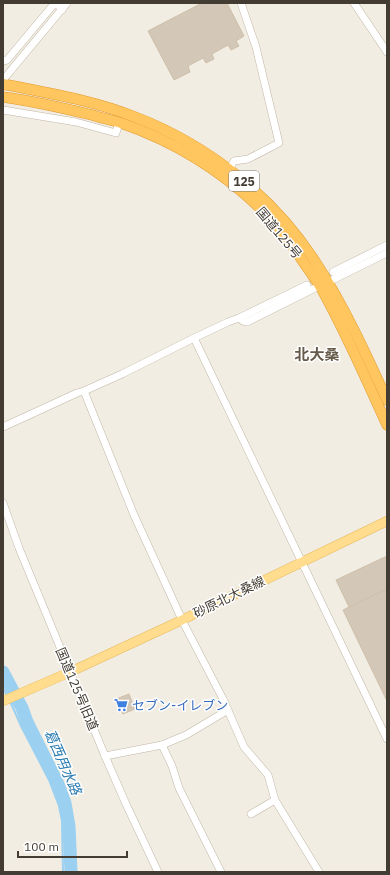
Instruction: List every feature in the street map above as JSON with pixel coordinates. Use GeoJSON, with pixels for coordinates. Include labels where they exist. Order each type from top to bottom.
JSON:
{"type":"FeatureCollection","features":[{"type":"Feature","properties":{"kind":"highway","name":"国道125号"},"geometry":{"type":"LineString","coordinates":[[3,84],[85,101],[105,106],[136,117],[181,138],[203,151],[237,175],[280,215],[316,262],[348,341],[387,425]]}},
{"type":"Feature","properties":{"kind":"highway","name":"国道125号"},"geometry":{"type":"LineString","coordinates":[[3,97],[71,110],[119,122],[175,146],[201,161],[230,182],[253,201],[272,221],[324,284],[348,319],[387,400]]}},
{"type":"Feature","properties":{"kind":"main road","name":"砂原北大桑線"},"geometry":{"type":"LineString","coordinates":[[3,701],[70,672],[182,620],[387,521]]}},
{"type":"Feature","properties":{"kind":"street"},"geometry":{"type":"LineString","coordinates":[[3,80],[67,3]]}},
{"type":"Feature","properties":{"kind":"street"},"geometry":{"type":"LineString","coordinates":[[229,170],[234,161],[248,159],[279,143],[256,47],[241,3]]}},
{"type":"Feature","properties":{"kind":"street"},"geometry":{"type":"LineString","coordinates":[[354,3],[387,52]]}},
{"type":"Feature","properties":{"kind":"street"},"geometry":{"type":"LineString","coordinates":[[3,61],[6,60],[54,4],[58,5],[62,10]]}},
{"type":"Feature","properties":{"kind":"street"},"geometry":{"type":"LineString","coordinates":[[3,110],[76,122],[116,134],[119,122]]}},
{"type":"Feature","properties":{"kind":"street"},"geometry":{"type":"LineString","coordinates":[[333,272],[387,244]]}},
{"type":"Feature","properties":{"kind":"street"},"geometry":{"type":"LineString","coordinates":[[239,318],[243,322],[247,322],[387,253]]}},
{"type":"Feature","properties":{"kind":"street"},"geometry":{"type":"LineString","coordinates":[[3,427],[122,374],[194,338],[307,285]]}},
{"type":"Feature","properties":{"kind":"street"},"geometry":{"type":"LineString","coordinates":[[194,338],[387,739]]}},
{"type":"Feature","properties":{"kind":"street"},"geometry":{"type":"LineString","coordinates":[[84,391],[134,515],[182,620],[228,710],[244,748],[268,775],[275,800],[319,872]]}},
{"type":"Feature","properties":{"kind":"street","name":"国道125号旧道"},"geometry":{"type":"LineString","coordinates":[[3,503],[19,548],[105,756],[158,872]]}},
{"type":"Feature","properties":{"kind":"street"},"geometry":{"type":"LineString","coordinates":[[105,756],[162,745],[186,735],[228,710]]}},
{"type":"Feature","properties":{"kind":"street"},"geometry":{"type":"LineString","coordinates":[[162,745],[180,788],[221,872]]}},
{"type":"Feature","properties":{"kind":"street"},"geometry":{"type":"LineString","coordinates":[[251,814],[275,800]]}},
{"type":"Feature","properties":{"kind":"building"},"geometry":{"type":"Polygon","coordinates":[[[202,3],[227,3],[244,36],[236,41],[239,46],[231,50],[228,45],[212,54],[214,59],[206,63],[203,58],[188,66],[190,72],[174,80],[148,31],[202,3]]]}},
{"type":"Feature","properties":{"kind":"building"},"geometry":{"type":"Polygon","coordinates":[[[387,556],[387,589],[349,607],[336,580],[387,556]]]}},
{"type":"Feature","properties":{"kind":"building"},"geometry":{"type":"Polygon","coordinates":[[[387,589],[387,701],[343,610],[387,589]]]}},
{"type":"Feature","properties":{"kind":"building"},"geometry":{"type":"Polygon","coordinates":[[[129,694],[135,709],[123,714],[116,699],[129,694]]]}},
{"type":"Feature","properties":{"kind":"waterway","name":"葛西用水路"},"geometry":{"type":"LineString","coordinates":[[3,672],[58,784],[65,803],[69,826],[71,872]]}},
{"type":"Feature","properties":{"kind":"waterway"},"geometry":{"type":"LineString","coordinates":[[3,688],[7,696]]}},
{"type":"Feature","properties":{"kind":"waterway"},"geometry":{"type":"LineString","coordinates":[[10,701],[21,726],[49,780],[59,806],[62,821],[63,872]]}},
{"type":"Feature","properties":{"kind":"place","name":"セブン-イレブン"},"geometry":{"type":"Point","coordinates":[121,705]}},
{"type":"Feature","properties":{"kind":"district","name":"北大桑"},"geometry":{"type":"Point","coordinates":[317,354]}}]}
